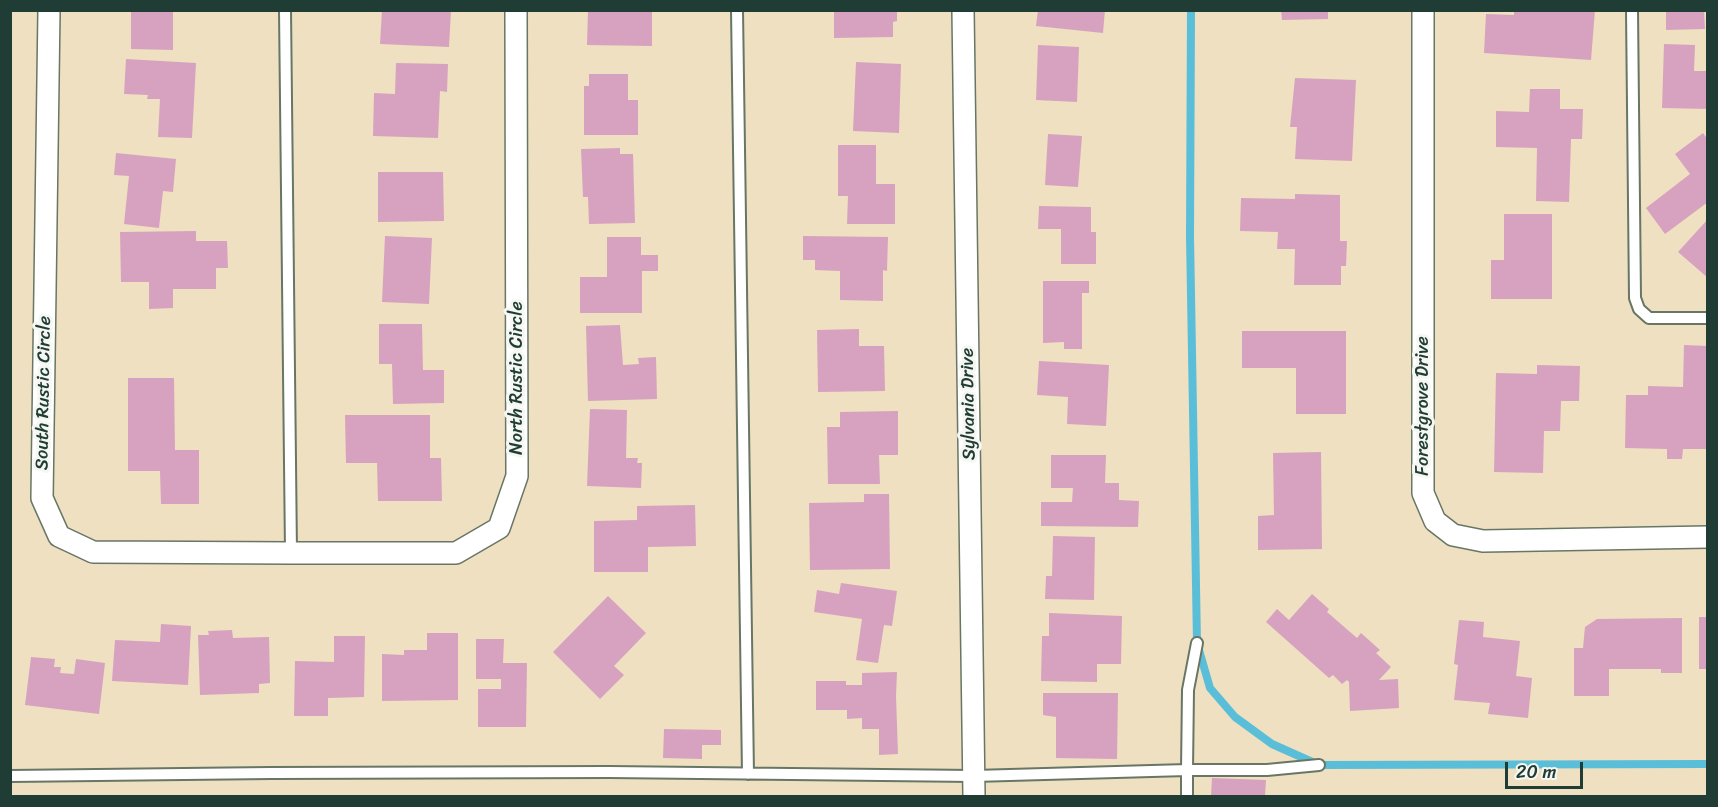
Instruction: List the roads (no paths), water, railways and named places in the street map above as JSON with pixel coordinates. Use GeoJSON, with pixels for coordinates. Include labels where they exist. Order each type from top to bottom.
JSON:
{"type":"FeatureCollection","features":[{"type":"Feature","properties":{"kind":"street","name":"South Rustic Circle"},"geometry":{"type":"LineString","coordinates":[[49,10],[42,498],[59,536],[93,552],[291,553]]}},
{"type":"Feature","properties":{"kind":"street","name":"North Rustic Circle"},"geometry":{"type":"LineString","coordinates":[[291,553],[456,553],[499,528],[517,476],[516,10]]}},
{"type":"Feature","properties":{"kind":"street","name":"Sylvania Drive"},"geometry":{"type":"LineString","coordinates":[[963,10],[974,786]]}},
{"type":"Feature","properties":{"kind":"street","name":"Forestgrove Drive"},"geometry":{"type":"LineString","coordinates":[[1423,10],[1423,493],[1435,521],[1453,535],[1483,541],[1707,537]]}},
{"type":"Feature","properties":{"kind":"lane"},"geometry":{"type":"LineString","coordinates":[[285,10],[291,553]]}},
{"type":"Feature","properties":{"kind":"lane"},"geometry":{"type":"LineString","coordinates":[[737,10],[748,774]]}},
{"type":"Feature","properties":{"kind":"lane"},"geometry":{"type":"LineString","coordinates":[[1632,10],[1635,298],[1640,309],[1649,318],[1707,318]]}},
{"type":"Feature","properties":{"kind":"lane"},"geometry":{"type":"LineString","coordinates":[[1187,796],[1188,690],[1197,642]]}},
{"type":"Feature","properties":{"kind":"lane"},"geometry":{"type":"LineString","coordinates":[[10,776],[294,773],[748,774],[974,786],[1187,770],[1267,770],[1319,765]]}},
{"type":"Feature","properties":{"kind":"waterway"},"geometry":{"type":"LineString","coordinates":[[1191,10],[1190,236],[1197,643],[1210,688],[1235,717],[1272,744],[1319,765],[1708,764]]}}]}
